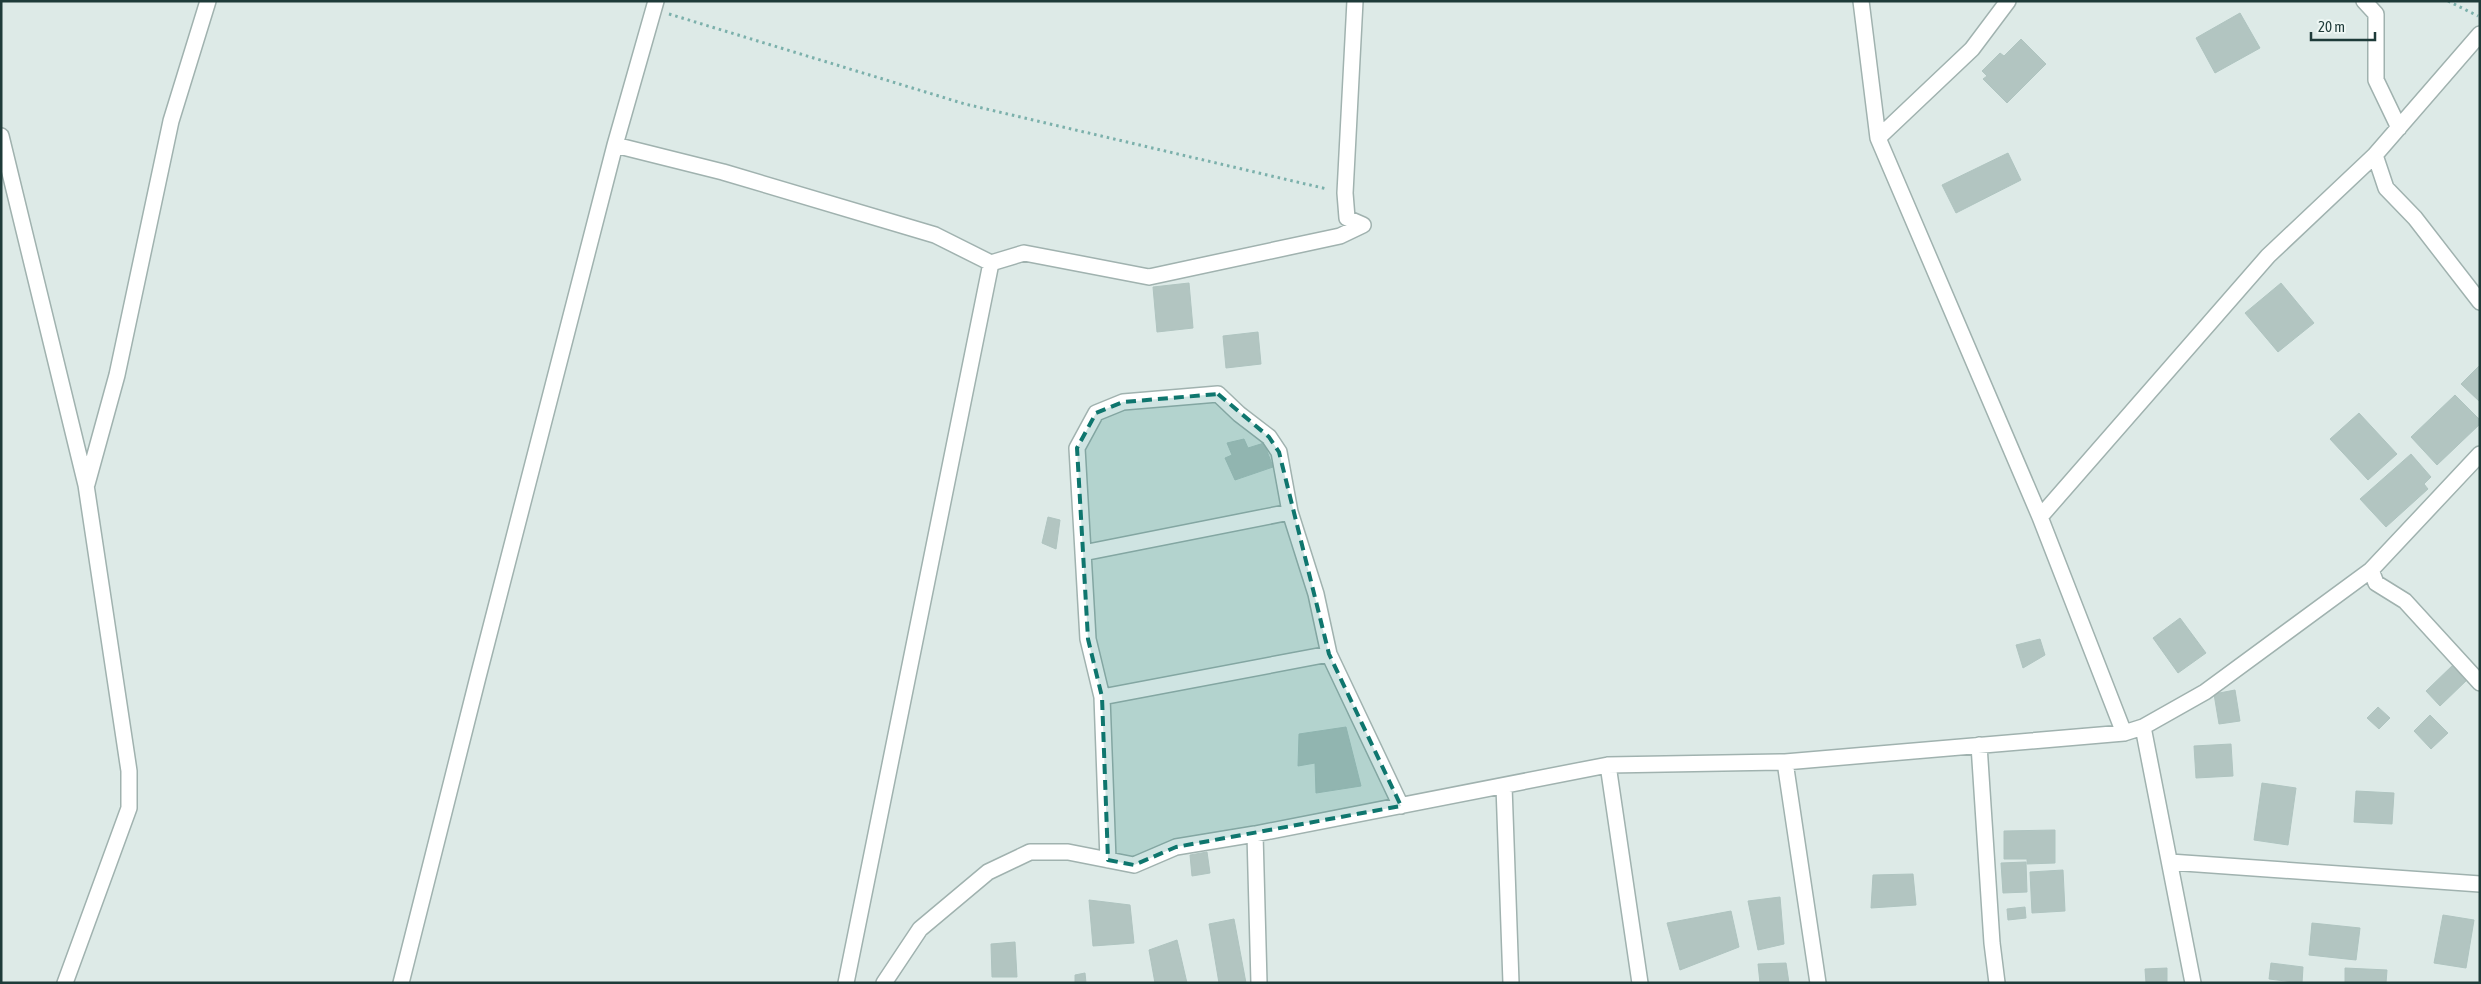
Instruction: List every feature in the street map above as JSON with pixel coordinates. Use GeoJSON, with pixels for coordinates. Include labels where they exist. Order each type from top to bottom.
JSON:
{"type":"FeatureCollection","features":[{"type":"Feature","properties":{"kind":"street"},"geometry":{"type":"LineString","coordinates":[[86,485],[116,375],[171,121],[208,1]]}},
{"type":"Feature","properties":{"kind":"street"},"geometry":{"type":"LineString","coordinates":[[615,145],[723,172],[935,235],[991,263],[1024,253],[1150,277],[1340,236],[1363,225],[1347,218],[1345,193],[1355,1]]}},
{"type":"Feature","properties":{"kind":"street"},"geometry":{"type":"LineString","coordinates":[[1861,1],[1878,138],[2040,517],[2124,733]]}},
{"type":"Feature","properties":{"kind":"street"},"geometry":{"type":"LineString","coordinates":[[1878,138],[1972,49],[2008,1]]}},
{"type":"Feature","properties":{"kind":"street"},"geometry":{"type":"LineString","coordinates":[[2364,1],[2376,14],[2376,80],[2399,128]]}},
{"type":"Feature","properties":{"kind":"street"},"geometry":{"type":"LineString","coordinates":[[402,983],[478,677],[615,145],[655,5]]}},
{"type":"Feature","properties":{"kind":"street"},"geometry":{"type":"LineString","coordinates":[[2040,517],[2268,256],[2376,155],[2480,34]]}},
{"type":"Feature","properties":{"kind":"street"},"geometry":{"type":"LineString","coordinates":[[1,136],[86,485],[129,772],[128,808],[65,983]]}},
{"type":"Feature","properties":{"kind":"street"},"geometry":{"type":"LineString","coordinates":[[2376,155],[2386,188],[2414,218],[2480,302]]}},
{"type":"Feature","properties":{"kind":"street"},"geometry":{"type":"LineString","coordinates":[[846,983],[991,263]]}},
{"type":"Feature","properties":{"kind":"street"},"geometry":{"type":"LineString","coordinates":[[1108,860],[1102,697],[1088,640],[1077,448],[1096,413],[1123,402],[1218,394],[1239,414],[1269,437],[1279,452],[1290,512],[1316,594],[1329,654],[1402,806]]}},
{"type":"Feature","properties":{"kind":"street"},"geometry":{"type":"LineString","coordinates":[[884,983],[920,929],[988,872],[1030,852],[1068,852],[1134,865],[1176,847],[1256,834],[1608,765],[1785,762],[2124,733],[2143,727],[2205,692],[2371,570],[2480,454]]}},
{"type":"Feature","properties":{"kind":"street"},"geometry":{"type":"LineString","coordinates":[[1083,553],[1290,512]]}},
{"type":"Feature","properties":{"kind":"street"},"geometry":{"type":"LineString","coordinates":[[2371,570],[2376,583],[2405,601],[2480,684]]}},
{"type":"Feature","properties":{"kind":"street"},"geometry":{"type":"LineString","coordinates":[[1102,697],[1329,654]]}},
{"type":"Feature","properties":{"kind":"street"},"geometry":{"type":"LineString","coordinates":[[2143,727],[2193,983]]}},
{"type":"Feature","properties":{"kind":"street"},"geometry":{"type":"LineString","coordinates":[[1979,745],[1992,943],[1997,983]]}},
{"type":"Feature","properties":{"kind":"street"},"geometry":{"type":"LineString","coordinates":[[1785,762],[1818,983]]}},
{"type":"Feature","properties":{"kind":"street"},"geometry":{"type":"LineString","coordinates":[[1608,765],[1640,983]]}},
{"type":"Feature","properties":{"kind":"street"},"geometry":{"type":"LineString","coordinates":[[1504,786],[1511,983]]}},
{"type":"Feature","properties":{"kind":"street"},"geometry":{"type":"LineString","coordinates":[[1256,834],[1259,983]]}},
{"type":"Feature","properties":{"kind":"street"},"geometry":{"type":"LineString","coordinates":[[2170,862],[2480,884]]}},
{"type":"Feature","properties":{"kind":"path"},"geometry":{"type":"LineString","coordinates":[[2448,1],[2478,16]]}},
{"type":"Feature","properties":{"kind":"path"},"geometry":{"type":"LineString","coordinates":[[655,5],[965,104],[1345,193]]}},
{"type":"Feature","properties":{"kind":"highlighted area"},"geometry":{"type":"Polygon","coordinates":[[[1218,394],[1269,437],[1279,452],[1329,654],[1401,806],[1176,847],[1134,865],[1108,860],[1102,697],[1088,639],[1077,448],[1096,413],[1123,402],[1218,394]]]}},
{"type":"Feature","properties":{"kind":"building"},"geometry":{"type":"Polygon","coordinates":[[[2240,13],[2260,48],[2215,73],[2196,38],[2240,13]]]}},
{"type":"Feature","properties":{"kind":"building"},"geometry":{"type":"Polygon","coordinates":[[[2021,39],[2046,64],[2007,103],[1983,79],[1987,76],[1982,71],[2000,53],[2004,56],[2021,39]]]}},
{"type":"Feature","properties":{"kind":"building"},"geometry":{"type":"Polygon","coordinates":[[[2008,153],[2021,180],[1956,213],[1942,185],[2008,153]]]}},
{"type":"Feature","properties":{"kind":"building"},"geometry":{"type":"Polygon","coordinates":[[[1189,283],[1193,328],[1157,332],[1153,287],[1189,283]]]}},
{"type":"Feature","properties":{"kind":"building"},"geometry":{"type":"Polygon","coordinates":[[[2281,283],[2314,323],[2278,352],[2245,313],[2281,283]]]}},
{"type":"Feature","properties":{"kind":"building"},"geometry":{"type":"Polygon","coordinates":[[[1258,332],[1261,364],[1226,368],[1223,336],[1258,332]]]}},
{"type":"Feature","properties":{"kind":"building"},"geometry":{"type":"Polygon","coordinates":[[[2480,365],[2480,402],[2461,384],[2480,365]]]}},
{"type":"Feature","properties":{"kind":"building"},"geometry":{"type":"Polygon","coordinates":[[[2455,395],[2480,420],[2480,424],[2437,465],[2411,437],[2455,395]]]}},
{"type":"Feature","properties":{"kind":"building"},"geometry":{"type":"Polygon","coordinates":[[[2359,413],[2397,454],[2368,480],[2330,439],[2359,413]]]}},
{"type":"Feature","properties":{"kind":"building"},"geometry":{"type":"Polygon","coordinates":[[[1244,439],[1248,448],[1264,443],[1273,467],[1235,480],[1225,458],[1232,455],[1227,443],[1244,439]]]}},
{"type":"Feature","properties":{"kind":"building"},"geometry":{"type":"Polygon","coordinates":[[[2411,454],[2431,477],[2424,484],[2428,489],[2386,527],[2360,499],[2411,454]]]}},
{"type":"Feature","properties":{"kind":"building"},"geometry":{"type":"Polygon","coordinates":[[[1048,517],[1060,520],[1056,549],[1042,543],[1048,517]]]}},
{"type":"Feature","properties":{"kind":"building"},"geometry":{"type":"Polygon","coordinates":[[[2180,618],[2206,653],[2178,673],[2153,638],[2180,618]]]}},
{"type":"Feature","properties":{"kind":"building"},"geometry":{"type":"Polygon","coordinates":[[[2040,639],[2045,655],[2023,668],[2016,645],[2040,639]]]}},
{"type":"Feature","properties":{"kind":"building"},"geometry":{"type":"Polygon","coordinates":[[[2454,664],[2468,679],[2440,706],[2426,691],[2454,664]]]}},
{"type":"Feature","properties":{"kind":"building"},"geometry":{"type":"Polygon","coordinates":[[[2235,690],[2240,721],[2219,724],[2214,694],[2235,690]]]}},
{"type":"Feature","properties":{"kind":"building"},"geometry":{"type":"Polygon","coordinates":[[[2378,707],[2390,718],[2379,729],[2367,718],[2378,707]]]}},
{"type":"Feature","properties":{"kind":"building"},"geometry":{"type":"Polygon","coordinates":[[[2430,715],[2448,733],[2431,749],[2414,731],[2430,715]]]}},
{"type":"Feature","properties":{"kind":"building"},"geometry":{"type":"Polygon","coordinates":[[[1346,727],[1361,786],[1316,793],[1315,763],[1298,766],[1299,734],[1346,727]]]}},
{"type":"Feature","properties":{"kind":"building"},"geometry":{"type":"Polygon","coordinates":[[[2231,744],[2233,776],[2196,778],[2194,746],[2231,744]]]}},
{"type":"Feature","properties":{"kind":"building"},"geometry":{"type":"Polygon","coordinates":[[[2262,783],[2296,788],[2288,845],[2254,840],[2262,783]]]}},
{"type":"Feature","properties":{"kind":"building"},"geometry":{"type":"Polygon","coordinates":[[[2356,791],[2394,793],[2392,824],[2354,822],[2356,791]]]}},
{"type":"Feature","properties":{"kind":"building"},"geometry":{"type":"Polygon","coordinates":[[[2055,830],[2055,863],[2027,864],[2027,859],[2004,859],[2004,831],[2055,830]]]}},
{"type":"Feature","properties":{"kind":"building"},"geometry":{"type":"Polygon","coordinates":[[[1207,852],[1210,873],[1192,876],[1190,855],[1207,852]]]}},
{"type":"Feature","properties":{"kind":"building"},"geometry":{"type":"Polygon","coordinates":[[[2026,862],[2027,892],[2003,893],[2001,863],[2026,862]]]}},
{"type":"Feature","properties":{"kind":"building"},"geometry":{"type":"Polygon","coordinates":[[[2063,870],[2065,911],[2032,913],[2030,872],[2063,870]]]}},
{"type":"Feature","properties":{"kind":"building"},"geometry":{"type":"Polygon","coordinates":[[[1913,874],[1916,905],[1871,908],[1873,875],[1913,874]]]}},
{"type":"Feature","properties":{"kind":"building"},"geometry":{"type":"Polygon","coordinates":[[[1780,897],[1784,944],[1758,950],[1748,901],[1780,897]]]}},
{"type":"Feature","properties":{"kind":"building"},"geometry":{"type":"Polygon","coordinates":[[[1089,900],[1130,905],[1134,943],[1093,946],[1089,900]]]}},
{"type":"Feature","properties":{"kind":"building"},"geometry":{"type":"Polygon","coordinates":[[[2025,907],[2026,918],[2008,920],[2007,909],[2025,907]]]}},
{"type":"Feature","properties":{"kind":"building"},"geometry":{"type":"Polygon","coordinates":[[[1731,911],[1739,947],[1680,970],[1667,923],[1731,911]]]}},
{"type":"Feature","properties":{"kind":"building"},"geometry":{"type":"Polygon","coordinates":[[[2443,915],[2474,920],[2466,968],[2434,963],[2443,915]]]}},
{"type":"Feature","properties":{"kind":"building"},"geometry":{"type":"Polygon","coordinates":[[[1234,919],[1246,983],[1219,983],[1209,924],[1234,919]]]}},
{"type":"Feature","properties":{"kind":"building"},"geometry":{"type":"Polygon","coordinates":[[[2312,923],[2360,928],[2356,960],[2309,955],[2312,923]]]}},
{"type":"Feature","properties":{"kind":"building"},"geometry":{"type":"Polygon","coordinates":[[[1177,940],[1187,983],[1155,983],[1149,950],[1177,940]]]}},
{"type":"Feature","properties":{"kind":"building"},"geometry":{"type":"Polygon","coordinates":[[[1015,942],[1017,977],[992,977],[991,944],[1015,942]]]}},
{"type":"Feature","properties":{"kind":"building"},"geometry":{"type":"Polygon","coordinates":[[[1786,963],[1789,983],[1760,983],[1758,964],[1786,963]]]}},
{"type":"Feature","properties":{"kind":"building"},"geometry":{"type":"Polygon","coordinates":[[[2271,963],[2303,967],[2302,983],[2269,979],[2271,963]]]}},
{"type":"Feature","properties":{"kind":"building"},"geometry":{"type":"Polygon","coordinates":[[[2167,968],[2167,983],[2146,983],[2145,969],[2167,968]]]}},
{"type":"Feature","properties":{"kind":"building"},"geometry":{"type":"Polygon","coordinates":[[[2345,968],[2387,970],[2386,983],[2345,983],[2345,968]]]}},
{"type":"Feature","properties":{"kind":"building"},"geometry":{"type":"Polygon","coordinates":[[[1085,973],[1086,983],[1075,983],[1075,975],[1085,973]]]}}]}
